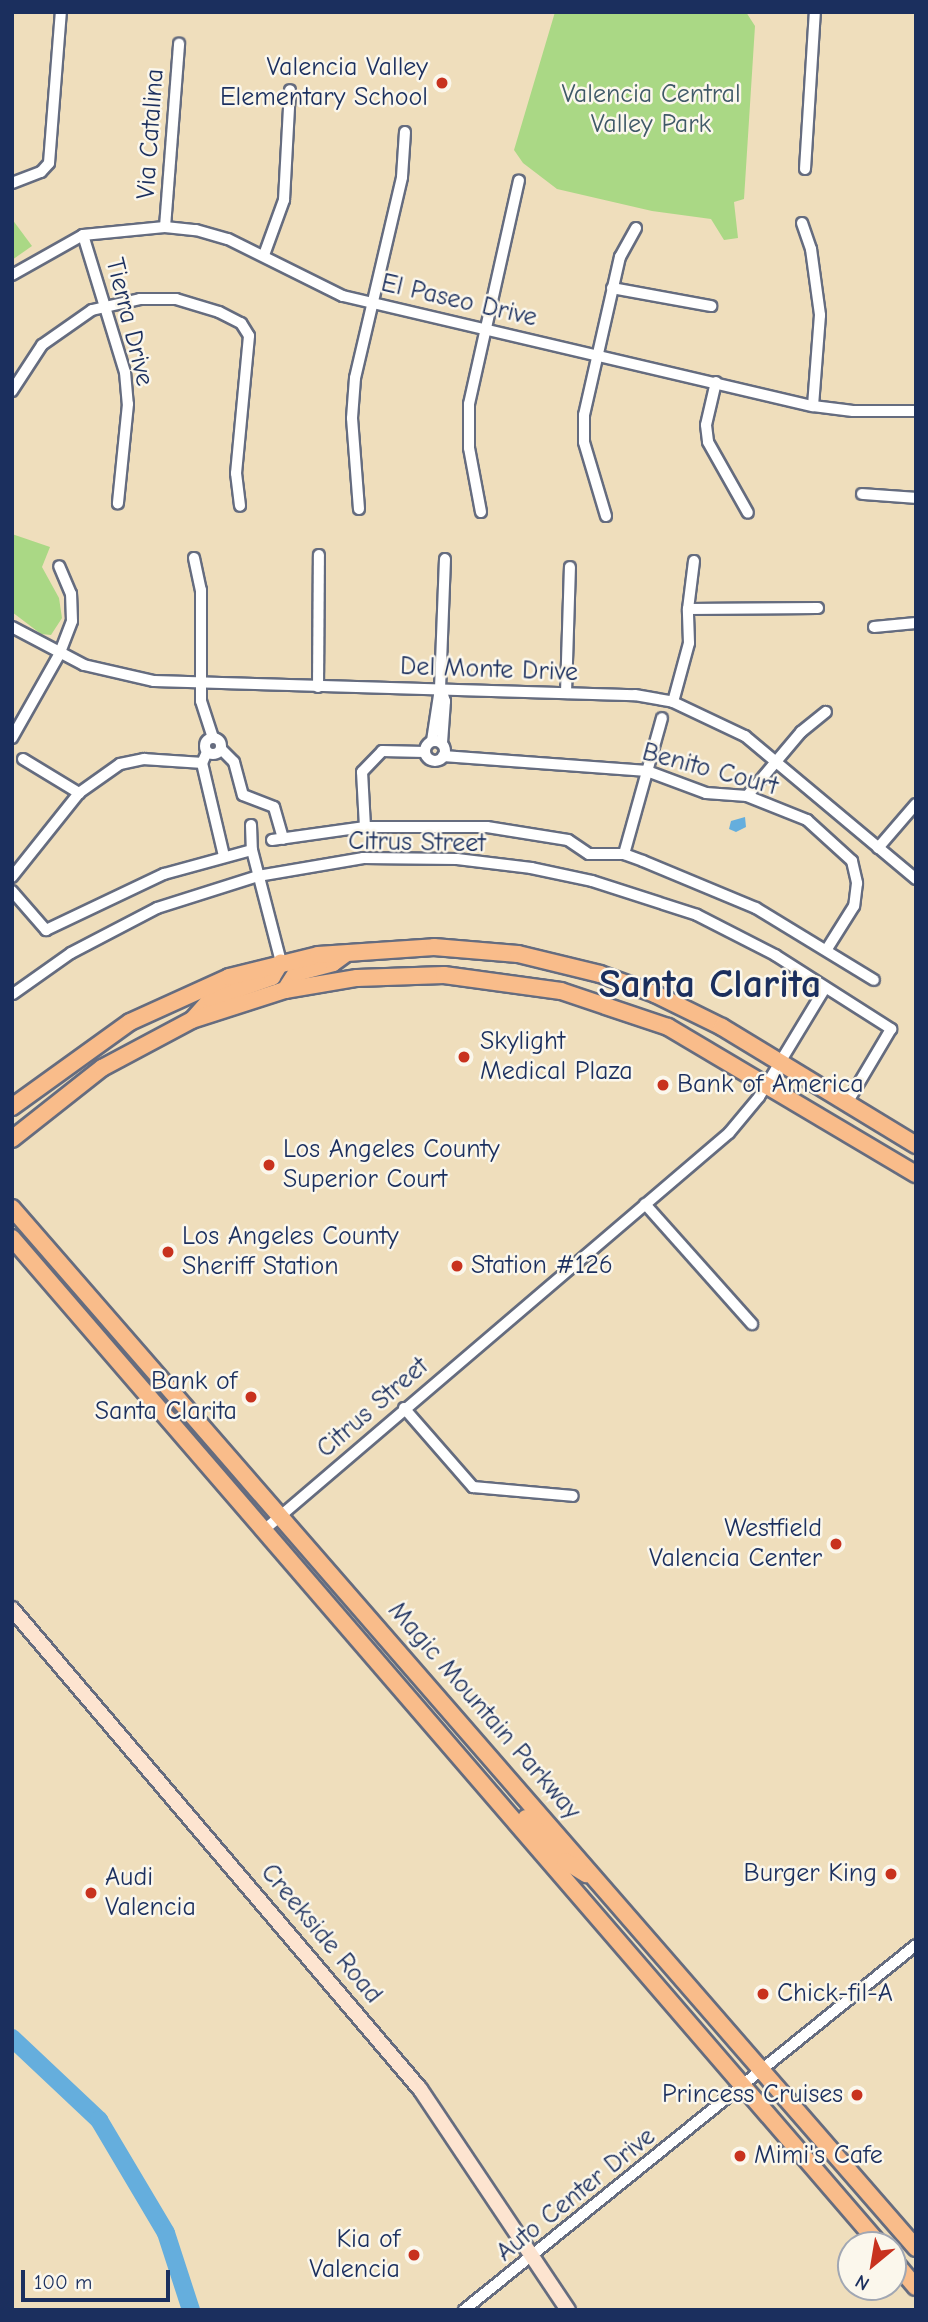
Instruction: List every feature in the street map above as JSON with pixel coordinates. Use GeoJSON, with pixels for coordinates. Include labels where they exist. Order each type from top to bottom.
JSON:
{"type":"FeatureCollection","features":[{"type":"Feature","properties":{"kind":"main road"},"geometry":{"type":"LineString","coordinates":[[12,1107],[130,1022],[175,998],[281,962],[348,951],[434,947],[518,954],[600,974],[662,997],[780,1062],[916,1145]]}},
{"type":"Feature","properties":{"kind":"main road"},"geometry":{"type":"LineString","coordinates":[[285,989],[296,973],[333,964],[348,951]]}},
{"type":"Feature","properties":{"kind":"main road"},"geometry":{"type":"LineString","coordinates":[[192,1020],[211,999],[272,977],[281,962]]}},
{"type":"Feature","properties":{"kind":"main road"},"geometry":{"type":"LineString","coordinates":[[12,1139],[102,1068],[192,1020],[285,989],[397,975],[479,977],[561,991],[668,1027],[767,1083],[916,1174]]}},
{"type":"Feature","properties":{"kind":"main road"},"geometry":{"type":"LineString","coordinates":[[561,991],[572,976],[639,998],[662,997]]}},
{"type":"Feature","properties":{"kind":"main road","name":"Magic Mountain Parkway"},"geometry":{"type":"LineString","coordinates":[[12,1208],[765,2070],[916,2248]]}},
{"type":"Feature","properties":{"kind":"main road","name":"Magic Mountain Parkway"},"geometry":{"type":"LineString","coordinates":[[12,1238],[746,2086],[868,2231]]}},
{"type":"Feature","properties":{"kind":"main road"},"geometry":{"type":"LineString","coordinates":[[509,1814],[522,1813],[565,1861],[600,1883]]}},
{"type":"Feature","properties":{"kind":"street"},"geometry":{"type":"LineString","coordinates":[[12,183],[41,172],[49,163],[61,12]]}},
{"type":"Feature","properties":{"kind":"street"},"geometry":{"type":"LineString","coordinates":[[805,169],[815,12]]}},
{"type":"Feature","properties":{"kind":"street","name":"Via Catalina"},"geometry":{"type":"LineString","coordinates":[[165,227],[179,44]]}},
{"type":"Feature","properties":{"kind":"street"},"geometry":{"type":"LineString","coordinates":[[264,255],[284,200],[290,90]]}},
{"type":"Feature","properties":{"kind":"street"},"geometry":{"type":"LineString","coordinates":[[359,509],[352,418],[355,378],[402,177],[405,132]]}},
{"type":"Feature","properties":{"kind":"street"},"geometry":{"type":"LineString","coordinates":[[481,512],[469,448],[468,404],[519,181]]}},
{"type":"Feature","properties":{"kind":"street"},"geometry":{"type":"LineString","coordinates":[[802,223],[811,249],[820,315],[813,406]]}},
{"type":"Feature","properties":{"kind":"street","name":"El Paseo Drive"},"geometry":{"type":"LineString","coordinates":[[12,275],[83,235],[165,227],[218,236],[264,255],[328,290],[374,303],[813,406],[853,411],[916,411]]}},
{"type":"Feature","properties":{"kind":"street"},"geometry":{"type":"LineString","coordinates":[[607,516],[584,442],[596,355],[612,288],[620,257],[636,228]]}},
{"type":"Feature","properties":{"kind":"street","name":"Tierra Drive"},"geometry":{"type":"LineString","coordinates":[[83,235],[108,306],[128,404],[118,503]]}},
{"type":"Feature","properties":{"kind":"street"},"geometry":{"type":"LineString","coordinates":[[612,288],[711,306]]}},
{"type":"Feature","properties":{"kind":"street"},"geometry":{"type":"LineString","coordinates":[[12,391],[42,345],[64,326],[108,306],[140,299],[176,299],[241,323],[249,336],[236,473],[240,506]]}},
{"type":"Feature","properties":{"kind":"street"},"geometry":{"type":"LineString","coordinates":[[716,382],[706,425],[708,442],[748,513]]}},
{"type":"Feature","properties":{"kind":"street"},"geometry":{"type":"LineString","coordinates":[[862,494],[916,498]]}},
{"type":"Feature","properties":{"kind":"street"},"geometry":{"type":"LineString","coordinates":[[318,687],[319,555]]}},
{"type":"Feature","properties":{"kind":"street"},"geometry":{"type":"LineString","coordinates":[[194,558],[201,590],[202,684],[213,737],[220,741],[221,749],[234,762],[243,795],[274,807],[277,839],[365,827],[487,827],[568,840],[590,854],[624,854],[756,908],[874,980]]}},
{"type":"Feature","properties":{"kind":"street"},"geometry":{"type":"LineString","coordinates":[[443,756],[437,742],[445,559]]}},
{"type":"Feature","properties":{"kind":"street"},"geometry":{"type":"LineString","coordinates":[[673,702],[689,643],[688,609],[695,561]]}},
{"type":"Feature","properties":{"kind":"street"},"geometry":{"type":"LineString","coordinates":[[12,738],[59,655],[72,621],[71,594],[60,566]]}},
{"type":"Feature","properties":{"kind":"street"},"geometry":{"type":"LineString","coordinates":[[566,693],[570,568]]}},
{"type":"Feature","properties":{"kind":"street"},"geometry":{"type":"LineString","coordinates":[[688,609],[818,608]]}},
{"type":"Feature","properties":{"kind":"street"},"geometry":{"type":"LineString","coordinates":[[874,627],[916,623]]}},
{"type":"Feature","properties":{"kind":"street","name":"Del Monte Drive"},"geometry":{"type":"LineString","coordinates":[[12,627],[59,655],[114,673],[202,684],[635,695],[673,702],[723,723],[775,760],[916,879]]}},
{"type":"Feature","properties":{"kind":"street"},"geometry":{"type":"LineString","coordinates":[[747,796],[775,760],[827,712]]}},
{"type":"Feature","properties":{"kind":"street"},"geometry":{"type":"LineString","coordinates":[[624,854],[662,718]]}},
{"type":"Feature","properties":{"kind":"street"},"geometry":{"type":"LineString","coordinates":[[213,737],[206,741],[207,752],[202,763],[224,856]]}},
{"type":"Feature","properties":{"kind":"street"},"geometry":{"type":"LineString","coordinates":[[365,827],[362,772],[382,751],[425,752],[437,742]]}},
{"type":"Feature","properties":{"kind":"street"},"geometry":{"type":"LineString","coordinates":[[207,752],[215,754],[221,749]]}},
{"type":"Feature","properties":{"kind":"street","name":"Benito Court"},"geometry":{"type":"LineString","coordinates":[[425,752],[433,761],[443,756],[647,771],[706,793],[747,796],[807,820],[852,860],[857,883],[854,906],[827,949]]}},
{"type":"Feature","properties":{"kind":"street"},"geometry":{"type":"LineString","coordinates":[[12,877],[79,793],[120,764],[144,758],[202,763]]}},
{"type":"Feature","properties":{"kind":"street"},"geometry":{"type":"LineString","coordinates":[[23,759],[79,793]]}},
{"type":"Feature","properties":{"kind":"street"},"geometry":{"type":"LineString","coordinates":[[878,848],[916,804]]}},
{"type":"Feature","properties":{"kind":"street"},"geometry":{"type":"LineString","coordinates":[[251,825],[252,850],[281,962]]}},
{"type":"Feature","properties":{"kind":"street"},"geometry":{"type":"LineString","coordinates":[[12,891],[46,930],[164,874],[252,850]]}},
{"type":"Feature","properties":{"kind":"street","name":"Citrus Street"},"geometry":{"type":"LineString","coordinates":[[13,994],[71,953],[157,908],[258,876],[363,858],[457,859],[541,869],[661,900],[697,915],[775,955],[891,1029],[846,1103]]}},
{"type":"Feature","properties":{"kind":"street","name":"Citrus Street"},"geometry":{"type":"LineString","coordinates":[[264,1530],[729,1133],[767,1083],[825,988]]}},
{"type":"Feature","properties":{"kind":"street"},"geometry":{"type":"LineString","coordinates":[[645,1204],[752,1324]]}},
{"type":"Feature","properties":{"kind":"street"},"geometry":{"type":"LineString","coordinates":[[404,1408],[473,1487],[573,1496]]}},
{"type":"Feature","properties":{"kind":"street","name":"Creekside Road"},"geometry":{"type":"LineString","coordinates":[[12,1609],[420,2089],[568,2310]]}},
{"type":"Feature","properties":{"kind":"street","name":"Auto Center Drive"},"geometry":{"type":"LineString","coordinates":[[464,2310],[746,2086],[916,1945]]}},
{"type":"Feature","properties":{"kind":"green space","name":"Valencia Central Valley Park"},"geometry":{"type":"Polygon","coordinates":[[[555,12],[746,12],[755,26],[744,199],[734,202],[738,238],[724,240],[711,219],[652,211],[557,189],[523,163],[514,150],[555,12]]]}},
{"type":"Feature","properties":{"kind":"green space"},"geometry":{"type":"Polygon","coordinates":[[[12,219],[32,246],[12,260],[12,219]]]}},
{"type":"Feature","properties":{"kind":"green space"},"geometry":{"type":"Polygon","coordinates":[[[12,534],[50,547],[42,567],[59,598],[62,618],[51,635],[41,634],[12,612],[12,534]]]}},
{"type":"Feature","properties":{"kind":"water"},"geometry":{"type":"Polygon","coordinates":[[[745,817],[746,827],[736,832],[729,829],[731,821],[745,817]]]}},
{"type":"Feature","properties":{"kind":"waterway"},"geometry":{"type":"LineString","coordinates":[[12,2038],[99,2120],[166,2233],[191,2310]]}},
{"type":"Feature","properties":{"kind":"place","name":"Valencia Valley Elementary School"},"geometry":{"type":"Point","coordinates":[442,83]}},
{"type":"Feature","properties":{"kind":"place","name":"Skylight Medical Plaza"},"geometry":{"type":"Point","coordinates":[464,1057]}},
{"type":"Feature","properties":{"kind":"place","name":"Bank of America"},"geometry":{"type":"Point","coordinates":[663,1085]}},
{"type":"Feature","properties":{"kind":"place","name":"Los Angeles County Superior Court"},"geometry":{"type":"Point","coordinates":[269,1165]}},
{"type":"Feature","properties":{"kind":"place","name":"Los Angeles County Sheriff Station"},"geometry":{"type":"Point","coordinates":[168,1252]}},
{"type":"Feature","properties":{"kind":"place","name":"Station #126"},"geometry":{"type":"Point","coordinates":[457,1266]}},
{"type":"Feature","properties":{"kind":"place","name":"Bank of Santa Clarita"},"geometry":{"type":"Point","coordinates":[251,1397]}},
{"type":"Feature","properties":{"kind":"place","name":"Westfield Valencia Center"},"geometry":{"type":"Point","coordinates":[836,1544]}},
{"type":"Feature","properties":{"kind":"place","name":"Burger King"},"geometry":{"type":"Point","coordinates":[891,1874]}},
{"type":"Feature","properties":{"kind":"place","name":"Audi Valencia"},"geometry":{"type":"Point","coordinates":[91,1893]}},
{"type":"Feature","properties":{"kind":"place","name":"Chick-fil-A"},"geometry":{"type":"Point","coordinates":[763,1994]}},
{"type":"Feature","properties":{"kind":"place","name":"Princess Cruises"},"geometry":{"type":"Point","coordinates":[857,2095]}},
{"type":"Feature","properties":{"kind":"place","name":"Mimi's Cafe"},"geometry":{"type":"Point","coordinates":[740,2156]}},
{"type":"Feature","properties":{"kind":"place","name":"Kia of Valencia"},"geometry":{"type":"Point","coordinates":[414,2255]}},
{"type":"Feature","properties":{"kind":"district","name":"Santa Clarita"},"geometry":{"type":"Point","coordinates":[710,984]}}]}
